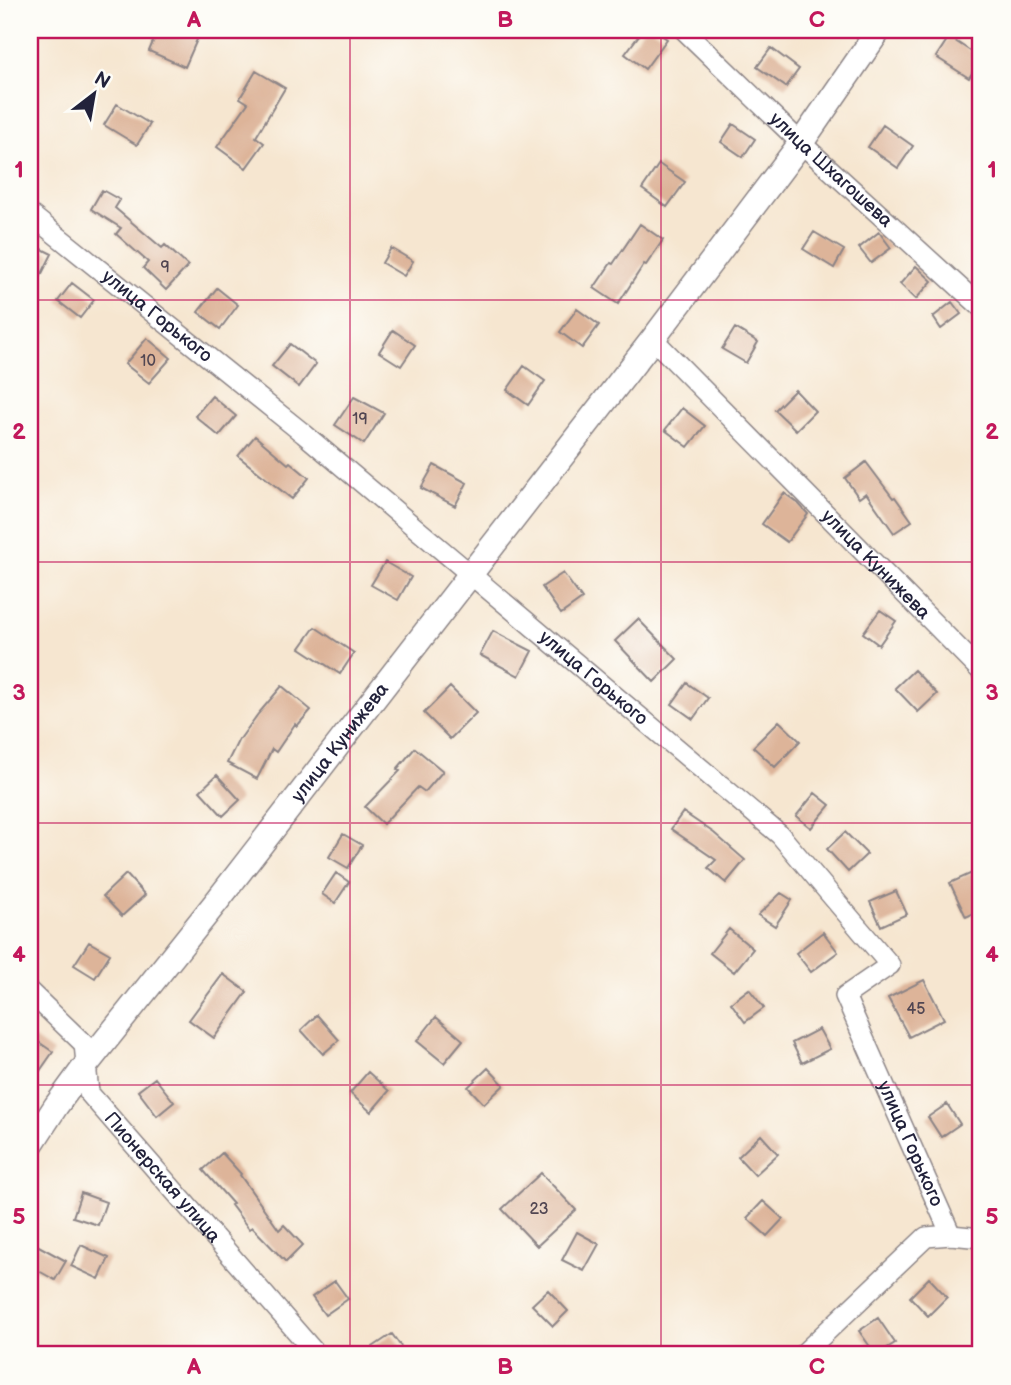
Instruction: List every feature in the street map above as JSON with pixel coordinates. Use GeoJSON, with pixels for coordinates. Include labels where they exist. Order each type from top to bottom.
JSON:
{"type":"FeatureCollection","features":[{"type":"Feature","properties":{"kind":"street","name":"улица Шхагошева"},"geometry":{"type":"LineString","coordinates":[[684,30],[802,143],[981,307]]}},
{"type":"Feature","properties":{"kind":"street","name":"улица Кунижева"},"geometry":{"type":"LineString","coordinates":[[30,1146],[86,1065],[217,901],[653,339],[802,143],[879,30]]}},
{"type":"Feature","properties":{"kind":"street","name":"улица Горького"},"geometry":{"type":"LineString","coordinates":[[30,214],[304,434],[780,835],[890,965],[845,996],[951,1235]]}},
{"type":"Feature","properties":{"kind":"street","name":"улица Кунижева"},"geometry":{"type":"LineString","coordinates":[[653,339],[981,671]]}},
{"type":"Feature","properties":{"kind":"street","name":"Пионерская улица"},"geometry":{"type":"LineString","coordinates":[[30,992],[84,1044],[89,1093],[317,1355]]}},
{"type":"Feature","properties":{"kind":"street"},"geometry":{"type":"LineString","coordinates":[[802,1355],[926,1237],[951,1235],[981,1238]]}},
{"type":"Feature","properties":{"kind":"building"},"geometry":{"type":"Polygon","coordinates":[[[158,30],[186,30],[199,35],[185,67],[149,51],[158,30]]]}},
{"type":"Feature","properties":{"kind":"building"},"geometry":{"type":"Polygon","coordinates":[[[643,30],[654,30],[667,39],[645,69],[625,54],[643,30]]]}},
{"type":"Feature","properties":{"kind":"building"},"geometry":{"type":"Polygon","coordinates":[[[949,37],[981,58],[969,78],[936,57],[949,37]]]}},
{"type":"Feature","properties":{"kind":"building"},"geometry":{"type":"Polygon","coordinates":[[[771,48],[799,69],[786,87],[757,67],[771,48]]]}},
{"type":"Feature","properties":{"kind":"building"},"geometry":{"type":"Polygon","coordinates":[[[256,71],[285,88],[256,137],[264,143],[246,168],[217,147],[248,103],[240,98],[256,71]]]}},
{"type":"Feature","properties":{"kind":"building"},"geometry":{"type":"Polygon","coordinates":[[[117,104],[150,124],[137,145],[104,125],[117,104]]]}},
{"type":"Feature","properties":{"kind":"building"},"geometry":{"type":"Polygon","coordinates":[[[733,124],[755,139],[743,157],[721,142],[733,124]]]}},
{"type":"Feature","properties":{"kind":"building"},"geometry":{"type":"Polygon","coordinates":[[[883,125],[913,146],[898,168],[868,147],[883,125]]]}},
{"type":"Feature","properties":{"kind":"building"},"geometry":{"type":"Polygon","coordinates":[[[659,164],[685,182],[667,207],[642,189],[659,164]]]}},
{"type":"Feature","properties":{"kind":"building"},"geometry":{"type":"Polygon","coordinates":[[[102,190],[120,200],[115,208],[162,248],[165,245],[188,266],[166,290],[143,268],[148,262],[116,234],[121,228],[91,209],[102,190]]]}},
{"type":"Feature","properties":{"kind":"building"},"geometry":{"type":"Polygon","coordinates":[[[640,224],[663,240],[618,304],[594,288],[640,224]]]}},
{"type":"Feature","properties":{"kind":"building"},"geometry":{"type":"Polygon","coordinates":[[[814,232],[844,250],[834,268],[803,249],[814,232]]]}},
{"type":"Feature","properties":{"kind":"building"},"geometry":{"type":"Polygon","coordinates":[[[879,232],[891,248],[871,263],[859,248],[879,232]]]}},
{"type":"Feature","properties":{"kind":"building"},"geometry":{"type":"Polygon","coordinates":[[[30,243],[52,254],[30,297],[30,243]]]}},
{"type":"Feature","properties":{"kind":"building"},"geometry":{"type":"Polygon","coordinates":[[[391,248],[413,261],[404,276],[382,263],[391,248]]]}},
{"type":"Feature","properties":{"kind":"building"},"geometry":{"type":"Polygon","coordinates":[[[916,266],[932,281],[916,299],[900,284],[916,266]]]}},
{"type":"Feature","properties":{"kind":"building"},"geometry":{"type":"Polygon","coordinates":[[[72,283],[94,300],[80,318],[58,301],[72,283]]]}},
{"type":"Feature","properties":{"kind":"building"},"geometry":{"type":"Polygon","coordinates":[[[217,288],[238,305],[220,329],[198,312],[217,288]]]}},
{"type":"Feature","properties":{"kind":"building"},"geometry":{"type":"Polygon","coordinates":[[[952,302],[961,314],[941,329],[933,317],[952,302]]]}},
{"type":"Feature","properties":{"kind":"building"},"geometry":{"type":"Polygon","coordinates":[[[577,309],[599,325],[582,348],[560,332],[577,309]]]}},
{"type":"Feature","properties":{"kind":"building"},"geometry":{"type":"Polygon","coordinates":[[[735,328],[758,342],[746,363],[722,349],[735,328]]]}},
{"type":"Feature","properties":{"kind":"building"},"geometry":{"type":"Polygon","coordinates":[[[393,330],[415,345],[401,366],[379,352],[393,330]]]}},
{"type":"Feature","properties":{"kind":"building"},"geometry":{"type":"Polygon","coordinates":[[[147,338],[171,358],[149,383],[125,364],[147,338]]]}},
{"type":"Feature","properties":{"kind":"building"},"geometry":{"type":"Polygon","coordinates":[[[290,344],[316,364],[299,387],[272,366],[290,344]]]}},
{"type":"Feature","properties":{"kind":"building"},"geometry":{"type":"Polygon","coordinates":[[[524,366],[545,381],[528,405],[507,390],[524,366]]]}},
{"type":"Feature","properties":{"kind":"building"},"geometry":{"type":"Polygon","coordinates":[[[795,390],[815,411],[796,430],[775,410],[795,390]]]}},
{"type":"Feature","properties":{"kind":"building"},"geometry":{"type":"Polygon","coordinates":[[[212,396],[236,416],[219,436],[195,416],[212,396]]]}},
{"type":"Feature","properties":{"kind":"building"},"geometry":{"type":"Polygon","coordinates":[[[354,397],[384,413],[364,444],[335,425],[354,397]]]}},
{"type":"Feature","properties":{"kind":"building"},"geometry":{"type":"Polygon","coordinates":[[[682,408],[705,426],[688,447],[665,430],[682,408]]]}},
{"type":"Feature","properties":{"kind":"building"},"geometry":{"type":"Polygon","coordinates":[[[255,436],[309,478],[292,499],[238,456],[255,436]]]}},
{"type":"Feature","properties":{"kind":"building"},"geometry":{"type":"Polygon","coordinates":[[[866,462],[912,521],[894,533],[866,493],[859,498],[845,478],[866,462]]]}},
{"type":"Feature","properties":{"kind":"building"},"geometry":{"type":"Polygon","coordinates":[[[434,465],[467,483],[455,506],[421,488],[434,465]]]}},
{"type":"Feature","properties":{"kind":"building"},"geometry":{"type":"Polygon","coordinates":[[[784,493],[808,514],[787,542],[762,524],[784,493]]]}},
{"type":"Feature","properties":{"kind":"building"},"geometry":{"type":"Polygon","coordinates":[[[385,562],[411,577],[398,600],[371,585],[385,562]]]}},
{"type":"Feature","properties":{"kind":"building"},"geometry":{"type":"Polygon","coordinates":[[[563,573],[582,599],[561,614],[542,587],[563,573]]]}},
{"type":"Feature","properties":{"kind":"building"},"geometry":{"type":"Polygon","coordinates":[[[880,610],[896,621],[879,645],[863,633],[880,610]]]}},
{"type":"Feature","properties":{"kind":"building"},"geometry":{"type":"Polygon","coordinates":[[[638,619],[677,659],[654,682],[615,641],[638,619]]]}},
{"type":"Feature","properties":{"kind":"building"},"geometry":{"type":"Polygon","coordinates":[[[315,627],[354,653],[340,674],[300,648],[315,627]]]}},
{"type":"Feature","properties":{"kind":"building"},"geometry":{"type":"Polygon","coordinates":[[[493,631],[532,651],[519,676],[480,655],[493,631]]]}},
{"type":"Feature","properties":{"kind":"building"},"geometry":{"type":"Polygon","coordinates":[[[914,670],[937,694],[918,712],[895,688],[914,670]]]}},
{"type":"Feature","properties":{"kind":"building"},"geometry":{"type":"Polygon","coordinates":[[[687,683],[708,698],[693,719],[672,704],[687,683]]]}},
{"type":"Feature","properties":{"kind":"building"},"geometry":{"type":"Polygon","coordinates":[[[282,686],[311,710],[297,726],[295,724],[276,752],[272,749],[257,779],[227,763],[239,739],[282,686]]]}},
{"type":"Feature","properties":{"kind":"building"},"geometry":{"type":"Polygon","coordinates":[[[450,687],[476,713],[450,739],[424,713],[450,687]]]}},
{"type":"Feature","properties":{"kind":"building"},"geometry":{"type":"Polygon","coordinates":[[[779,721],[800,741],[775,767],[753,747],[779,721]]]}},
{"type":"Feature","properties":{"kind":"building"},"geometry":{"type":"Polygon","coordinates":[[[415,748],[443,771],[425,792],[418,787],[383,824],[365,807],[400,771],[397,769],[415,748]]]}},
{"type":"Feature","properties":{"kind":"building"},"geometry":{"type":"Polygon","coordinates":[[[217,775],[240,800],[223,816],[200,791],[217,775]]]}},
{"type":"Feature","properties":{"kind":"building"},"geometry":{"type":"Polygon","coordinates":[[[815,793],[830,805],[811,828],[796,816],[815,793]]]}},
{"type":"Feature","properties":{"kind":"building"},"geometry":{"type":"Polygon","coordinates":[[[683,812],[714,833],[745,860],[726,883],[708,868],[716,860],[671,829],[683,812]]]}},
{"type":"Feature","properties":{"kind":"building"},"geometry":{"type":"Polygon","coordinates":[[[845,832],[867,854],[848,872],[827,849],[845,832]]]}},
{"type":"Feature","properties":{"kind":"building"},"geometry":{"type":"Polygon","coordinates":[[[343,834],[362,845],[348,868],[329,857],[343,834]]]}},
{"type":"Feature","properties":{"kind":"building"},"geometry":{"type":"Polygon","coordinates":[[[981,869],[981,910],[966,917],[950,883],[981,869]]]}},
{"type":"Feature","properties":{"kind":"building"},"geometry":{"type":"Polygon","coordinates":[[[336,873],[349,882],[335,903],[322,894],[336,873]]]}},
{"type":"Feature","properties":{"kind":"building"},"geometry":{"type":"Polygon","coordinates":[[[126,874],[145,895],[122,916],[103,896],[126,874]]]}},
{"type":"Feature","properties":{"kind":"building"},"geometry":{"type":"Polygon","coordinates":[[[896,891],[907,914],[881,926],[870,902],[896,891]]]}},
{"type":"Feature","properties":{"kind":"building"},"geometry":{"type":"Polygon","coordinates":[[[781,893],[792,900],[775,926],[758,915],[781,893]]]}},
{"type":"Feature","properties":{"kind":"building"},"geometry":{"type":"Polygon","coordinates":[[[729,929],[753,949],[734,972],[710,953],[729,929]]]}},
{"type":"Feature","properties":{"kind":"building"},"geometry":{"type":"Polygon","coordinates":[[[823,932],[838,952],[811,972],[796,953],[823,932]]]}},
{"type":"Feature","properties":{"kind":"building"},"geometry":{"type":"Polygon","coordinates":[[[89,942],[110,954],[95,978],[74,965],[89,942]]]}},
{"type":"Feature","properties":{"kind":"building"},"geometry":{"type":"Polygon","coordinates":[[[223,974],[247,992],[214,1038],[189,1020],[223,974]]]}},
{"type":"Feature","properties":{"kind":"building"},"geometry":{"type":"Polygon","coordinates":[[[924,980],[944,1019],[909,1037],[888,998],[924,980]]]}},
{"type":"Feature","properties":{"kind":"building"},"geometry":{"type":"Polygon","coordinates":[[[749,989],[764,1008],[745,1022],[731,1003],[749,989]]]}},
{"type":"Feature","properties":{"kind":"building"},"geometry":{"type":"Polygon","coordinates":[[[317,1015],[339,1040],[323,1054],[301,1030],[317,1015]]]}},
{"type":"Feature","properties":{"kind":"building"},"geometry":{"type":"Polygon","coordinates":[[[436,1017],[463,1040],[444,1063],[417,1041],[436,1017]]]}},
{"type":"Feature","properties":{"kind":"building"},"geometry":{"type":"Polygon","coordinates":[[[819,1029],[830,1049],[802,1063],[792,1043],[819,1029]]]}},
{"type":"Feature","properties":{"kind":"building"},"geometry":{"type":"Polygon","coordinates":[[[30,1036],[53,1052],[30,1085],[30,1036]]]}},
{"type":"Feature","properties":{"kind":"building"},"geometry":{"type":"Polygon","coordinates":[[[488,1068],[504,1085],[484,1104],[468,1087],[488,1068]]]}},
{"type":"Feature","properties":{"kind":"building"},"geometry":{"type":"Polygon","coordinates":[[[368,1072],[389,1091],[371,1112],[350,1093],[368,1072]]]}},
{"type":"Feature","properties":{"kind":"building"},"geometry":{"type":"Polygon","coordinates":[[[155,1078],[174,1102],[157,1116],[138,1091],[155,1078]]]}},
{"type":"Feature","properties":{"kind":"building"},"geometry":{"type":"Polygon","coordinates":[[[947,1104],[960,1124],[941,1137],[928,1117],[947,1104]]]}},
{"type":"Feature","properties":{"kind":"building"},"geometry":{"type":"Polygon","coordinates":[[[761,1135],[778,1154],[755,1175],[738,1157],[761,1135]]]}},
{"type":"Feature","properties":{"kind":"building"},"geometry":{"type":"Polygon","coordinates":[[[222,1153],[241,1174],[279,1230],[284,1225],[303,1245],[286,1262],[252,1227],[249,1229],[231,1205],[233,1204],[203,1170],[222,1153]]]}},
{"type":"Feature","properties":{"kind":"building"},"geometry":{"type":"Polygon","coordinates":[[[541,1173],[576,1210],[537,1246],[502,1209],[541,1173]]]}},
{"type":"Feature","properties":{"kind":"building"},"geometry":{"type":"Polygon","coordinates":[[[81,1193],[106,1202],[98,1225],[73,1217],[81,1193]]]}},
{"type":"Feature","properties":{"kind":"building"},"geometry":{"type":"Polygon","coordinates":[[[763,1201],[783,1219],[767,1236],[747,1218],[763,1201]]]}},
{"type":"Feature","properties":{"kind":"building"},"geometry":{"type":"Polygon","coordinates":[[[577,1232],[599,1244],[584,1271],[562,1260],[577,1232]]]}},
{"type":"Feature","properties":{"kind":"building"},"geometry":{"type":"Polygon","coordinates":[[[35,1244],[66,1261],[55,1280],[30,1266],[30,1253],[35,1244]]]}},
{"type":"Feature","properties":{"kind":"building"},"geometry":{"type":"Polygon","coordinates":[[[81,1245],[109,1258],[99,1279],[71,1266],[81,1245]]]}},
{"type":"Feature","properties":{"kind":"building"},"geometry":{"type":"Polygon","coordinates":[[[929,1278],[947,1297],[928,1316],[910,1297],[929,1278]]]}},
{"type":"Feature","properties":{"kind":"building"},"geometry":{"type":"Polygon","coordinates":[[[335,1281],[348,1299],[325,1315],[312,1297],[335,1281]]]}},
{"type":"Feature","properties":{"kind":"building"},"geometry":{"type":"Polygon","coordinates":[[[548,1290],[568,1311],[553,1326],[532,1305],[548,1290]]]}},
{"type":"Feature","properties":{"kind":"building"},"geometry":{"type":"Polygon","coordinates":[[[878,1318],[895,1343],[876,1355],[859,1331],[878,1318]]]}},
{"type":"Feature","properties":{"kind":"building"},"geometry":{"type":"Polygon","coordinates":[[[392,1334],[407,1355],[361,1355],[392,1334]]]}}]}
